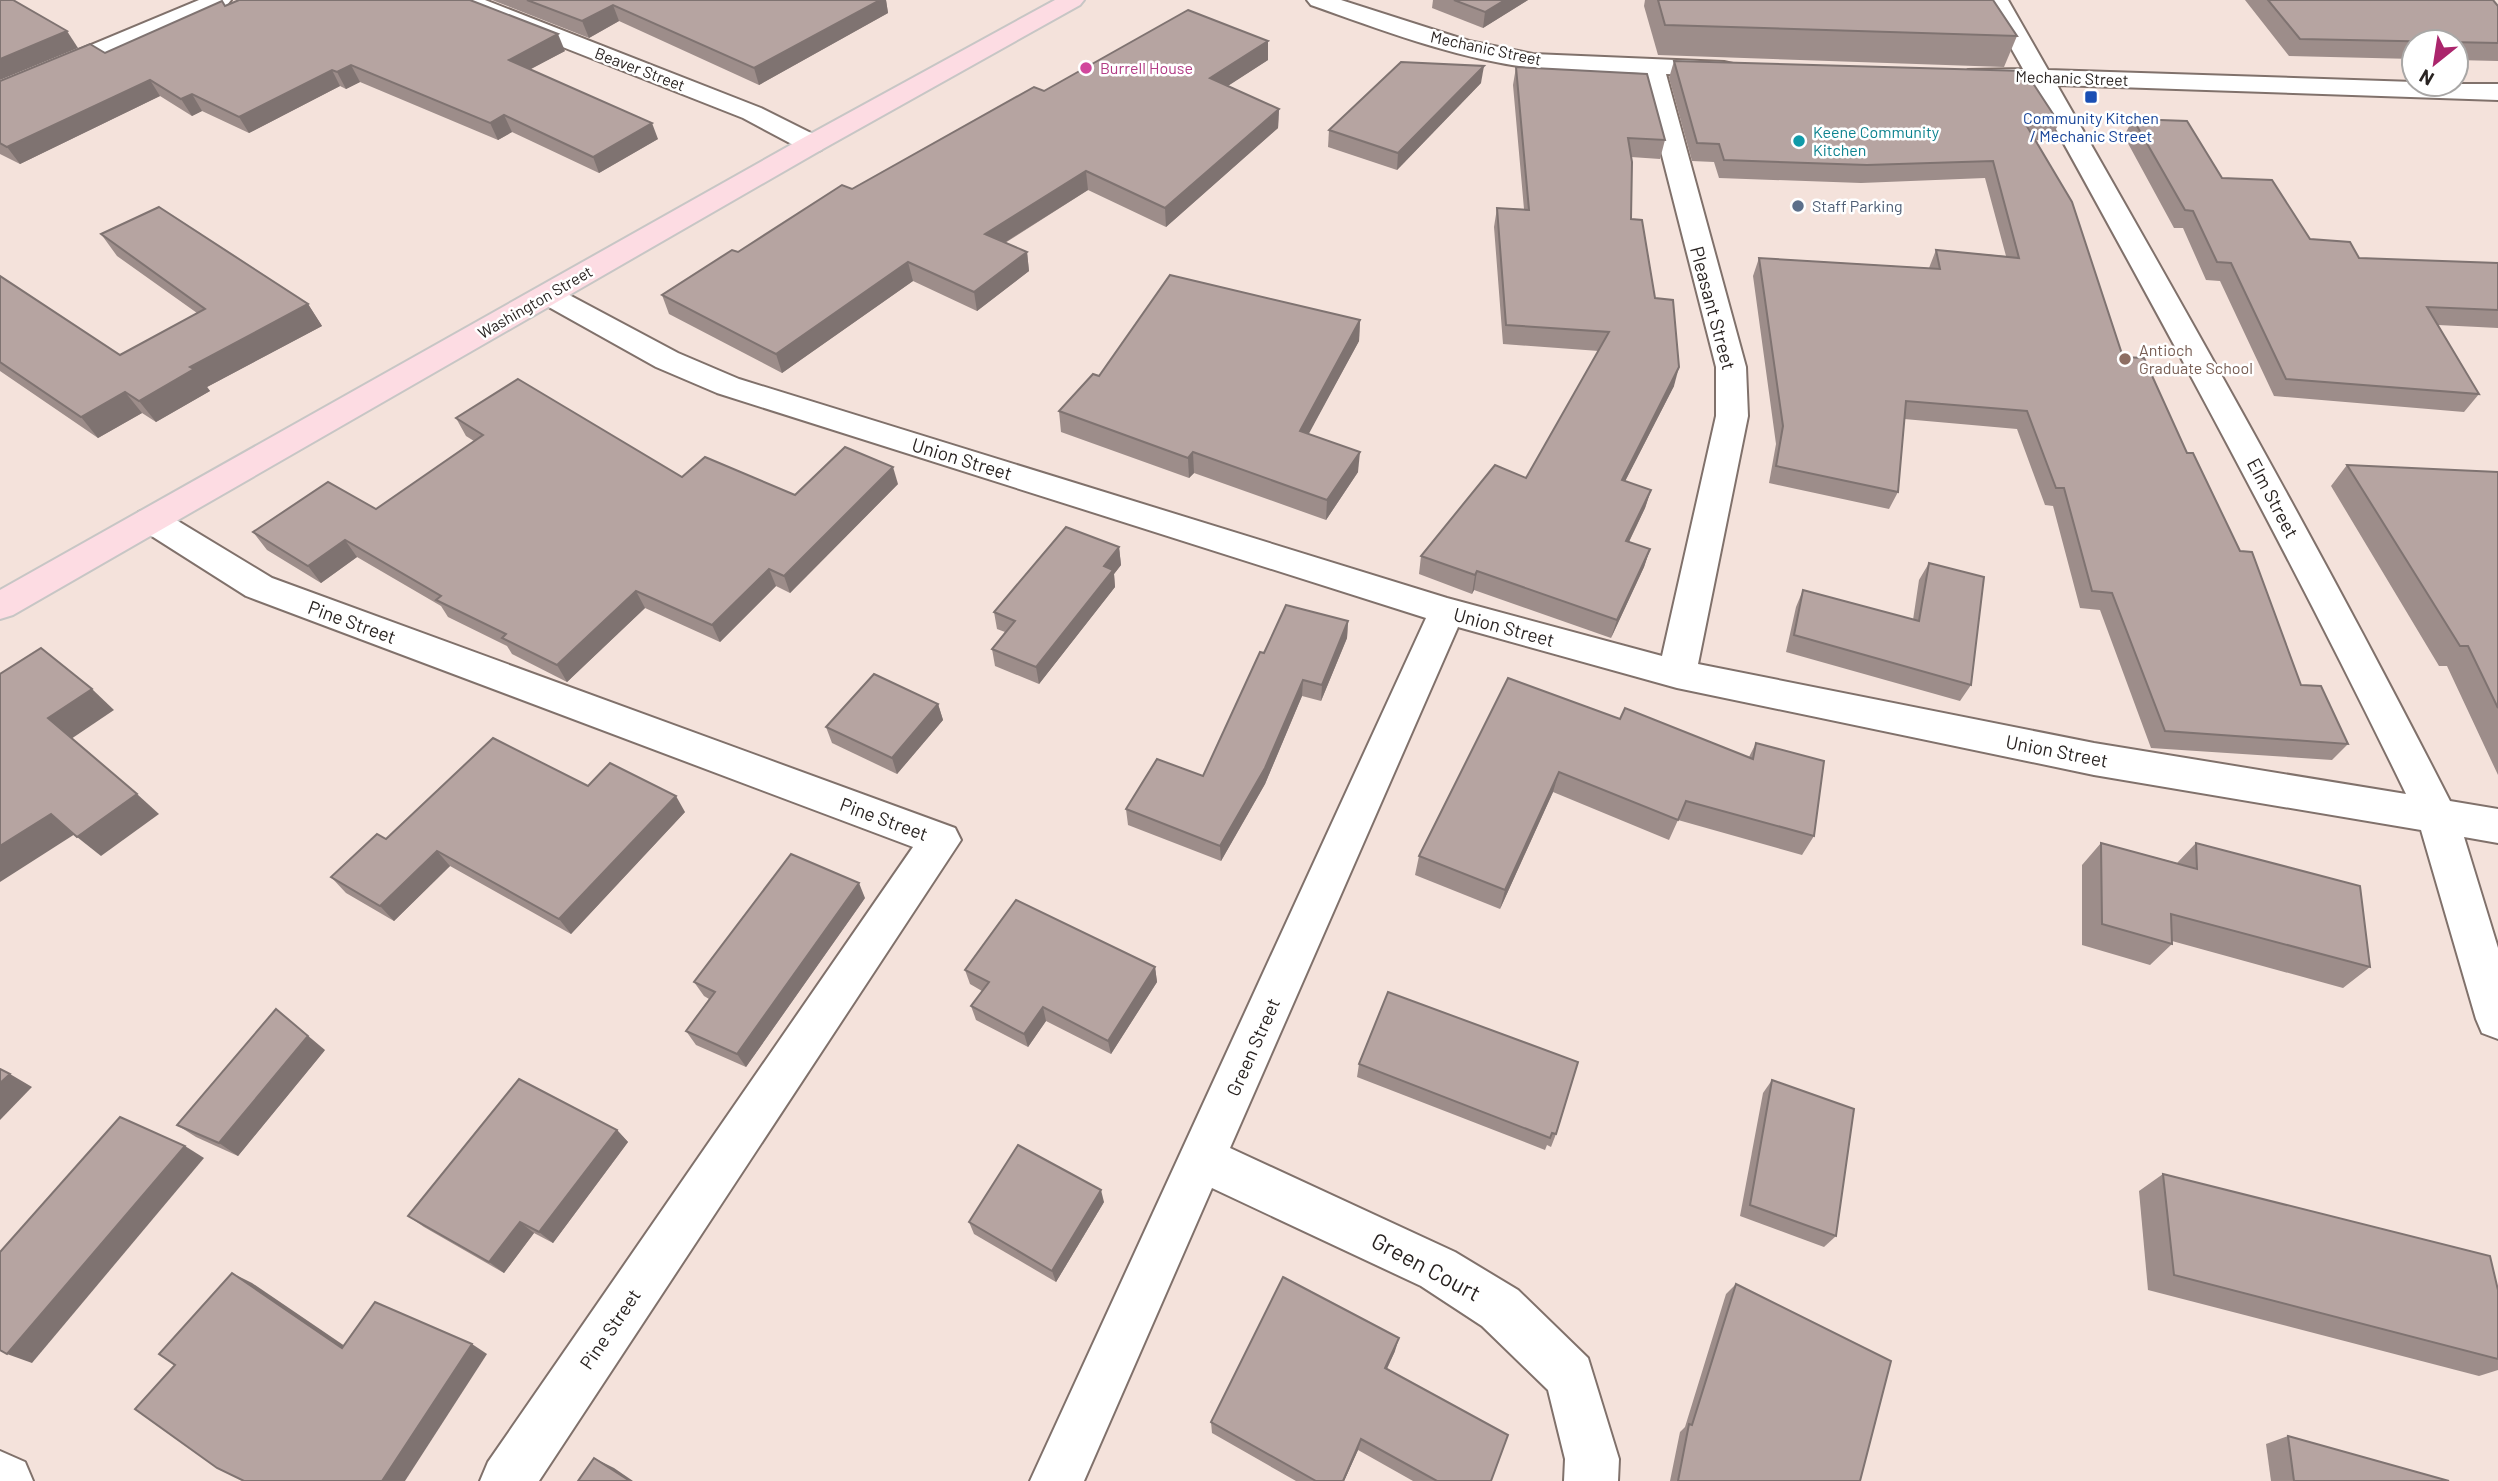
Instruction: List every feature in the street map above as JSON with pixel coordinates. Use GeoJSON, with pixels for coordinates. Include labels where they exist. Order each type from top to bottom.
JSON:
{"type":"FeatureCollection","features":[{"type":"Feature","properties":{"kind":"main road","name":"Washington Street"},"geometry":{"type":"LineString","coordinates":[[0,606],[812,144],[1072,0]]}},
{"type":"Feature","properties":{"kind":"street"},"geometry":{"type":"LineString","coordinates":[[0,92],[219,0]]}},
{"type":"Feature","properties":{"kind":"street","name":"Beaver Street"},"geometry":{"type":"LineString","coordinates":[[464,0],[752,113],[812,144]]}},
{"type":"Feature","properties":{"kind":"street","name":"Mechanic Street"},"geometry":{"type":"LineString","coordinates":[[1319,0],[1465,47],[1533,61],[1748,69]]}},
{"type":"Feature","properties":{"kind":"street","name":"Elm Street"},"geometry":{"type":"LineString","coordinates":[[1996,0],[2218,393],[2374,689],[2437,816],[2498,1019]]}},
{"type":"Feature","properties":{"kind":"street","name":"Pleasant Street"},"geometry":{"type":"LineString","coordinates":[[1652,67],[1731,367],[1732,416],[1677,674]]}},
{"type":"Feature","properties":{"kind":"street","name":"Mechanic Street"},"geometry":{"type":"LineString","coordinates":[[1955,74],[2498,92]]}},
{"type":"Feature","properties":{"kind":"street","name":"Union Street"},"geometry":{"type":"LineString","coordinates":[[548,295],[667,360],[728,386],[1447,611],[1677,674],[2094,759],[2498,826]]}},
{"type":"Feature","properties":{"kind":"street","name":"Pine Street"},"geometry":{"type":"LineString","coordinates":[[152,520],[259,587],[941,840],[507,1481]]}},
{"type":"Feature","properties":{"kind":"street","name":"Green Street"},"geometry":{"type":"LineString","coordinates":[[1057,1481],[1447,611]]}},
{"type":"Feature","properties":{"kind":"street","name":"Green Court"},"geometry":{"type":"LineString","coordinates":[[1203,1160],[1438,1269],[1500,1308],[1570,1376],[1592,1459],[1591,1481]]}},
{"type":"Feature","properties":{"kind":"street"},"geometry":{"type":"LineString","coordinates":[[0,1478],[6,1481]]}},
{"type":"Feature","properties":{"kind":"building"},"geometry":{"type":"Polygon","coordinates":[[[0,0],[13,0],[67,31],[0,59],[0,0]]]}},
{"type":"Feature","properties":{"kind":"building"},"geometry":{"type":"Polygon","coordinates":[[[239,0],[470,0],[558,34],[509,60],[652,123],[593,157],[504,115],[490,123],[351,65],[337,72],[332,70],[239,117],[192,94],[181,99],[150,80],[7,147],[0,143],[0,81],[90,44],[105,53],[222,1],[225,6],[239,0]]]}},
{"type":"Feature","properties":{"kind":"building"},"geometry":{"type":"Polygon","coordinates":[[[527,0],[880,0],[754,68],[613,5],[582,21],[527,0]]]}},
{"type":"Feature","properties":{"kind":"building"},"geometry":{"type":"Polygon","coordinates":[[[1454,0],[1505,0],[1485,12],[1454,0]]]}},
{"type":"Feature","properties":{"kind":"building"},"geometry":{"type":"Polygon","coordinates":[[[1658,0],[1993,0],[2017,36],[1665,25],[1658,0]]]}},
{"type":"Feature","properties":{"kind":"building"},"geometry":{"type":"Polygon","coordinates":[[[2268,0],[2493,0],[2498,6],[2498,43],[2470,42],[2470,28],[2400,28],[2400,41],[2300,39],[2268,0]]]}},
{"type":"Feature","properties":{"kind":"building"},"geometry":{"type":"Polygon","coordinates":[[[1188,10],[1268,41],[1210,78],[1279,109],[1165,208],[1086,171],[985,234],[1027,252],[974,292],[908,262],[776,354],[662,295],[732,250],[738,252],[842,185],[852,189],[1034,87],[1044,91],[1188,10]]]}},
{"type":"Feature","properties":{"kind":"building"},"geometry":{"type":"Polygon","coordinates":[[[1674,61],[2025,71],[2059,123],[2025,123],[2072,202],[2123,357],[2144,358],[2187,453],[2193,453],[2240,551],[2252,552],[2301,685],[2321,686],[2348,744],[2165,731],[2112,593],[2092,591],[2064,488],[2056,488],[2027,411],[1906,401],[1898,492],[1776,466],[1783,426],[1759,258],[1940,269],[1936,250],[2019,258],[1993,161],[1867,165],[1724,160],[1719,144],[1697,143],[1674,61]]]}},
{"type":"Feature","properties":{"kind":"building"},"geometry":{"type":"Polygon","coordinates":[[[1401,62],[1484,66],[1398,153],[1329,130],[1401,62]]]}},
{"type":"Feature","properties":{"kind":"building"},"geometry":{"type":"Polygon","coordinates":[[[1516,67],[1647,74],[1665,140],[1628,138],[1632,162],[1631,219],[1642,220],[1655,298],[1673,300],[1679,367],[1622,480],[1651,490],[1626,541],[1650,549],[1617,620],[1477,571],[1475,575],[1421,556],[1495,465],[1526,478],[1609,332],[1506,325],[1497,208],[1529,210],[1516,67]]]}},
{"type":"Feature","properties":{"kind":"building"},"geometry":{"type":"Polygon","coordinates":[[[2133,119],[2187,121],[2222,178],[2272,180],[2310,239],[2350,242],[2359,258],[2498,263],[2498,310],[2427,307],[2479,394],[2286,379],[2231,263],[2217,262],[2193,211],[2185,210],[2133,119]]]}},
{"type":"Feature","properties":{"kind":"building"},"geometry":{"type":"Polygon","coordinates":[[[159,207],[308,304],[190,367],[194,369],[139,401],[125,392],[81,417],[0,362],[0,276],[120,355],[205,309],[101,234],[159,207]]]}},
{"type":"Feature","properties":{"kind":"building"},"geometry":{"type":"Polygon","coordinates":[[[1170,275],[1360,320],[1300,431],[1360,452],[1327,500],[1193,452],[1188,458],[1059,411],[1093,374],[1099,376],[1170,275]]]}},
{"type":"Feature","properties":{"kind":"building"},"geometry":{"type":"Polygon","coordinates":[[[518,379],[682,477],[705,457],[795,495],[845,447],[893,467],[784,576],[769,569],[712,625],[636,591],[557,665],[502,638],[506,634],[436,600],[441,596],[345,540],[308,566],[253,532],[328,482],[376,509],[483,435],[456,418],[518,379]]]}},
{"type":"Feature","properties":{"kind":"building"},"geometry":{"type":"Polygon","coordinates":[[[2347,465],[2498,472],[2498,708],[2468,646],[2460,646],[2347,465]]]}},
{"type":"Feature","properties":{"kind":"building"},"geometry":{"type":"Polygon","coordinates":[[[1066,527],[1119,547],[1104,566],[1113,570],[1036,667],[992,649],[1015,621],[994,612],[1066,527]]]}},
{"type":"Feature","properties":{"kind":"building"},"geometry":{"type":"Polygon","coordinates":[[[1929,563],[1984,577],[1971,685],[1794,635],[1803,590],[1919,621],[1929,563]]]}},
{"type":"Feature","properties":{"kind":"building"},"geometry":{"type":"Polygon","coordinates":[[[1286,605],[1348,621],[1322,685],[1303,680],[1265,768],[1220,846],[1126,809],[1157,759],[1203,776],[1260,652],[1264,653],[1286,605]]]}},
{"type":"Feature","properties":{"kind":"building"},"geometry":{"type":"Polygon","coordinates":[[[41,648],[92,689],[48,718],[137,794],[77,837],[51,814],[0,846],[0,674],[41,648]]]}},
{"type":"Feature","properties":{"kind":"building"},"geometry":{"type":"Polygon","coordinates":[[[874,674],[938,704],[892,758],[826,727],[874,674]]]}},
{"type":"Feature","properties":{"kind":"building"},"geometry":{"type":"Polygon","coordinates":[[[1508,678],[1620,719],[1625,708],[1753,759],[1756,743],[1824,761],[1814,836],[1686,801],[1678,820],[1559,772],[1505,890],[1419,856],[1508,678]]]}},
{"type":"Feature","properties":{"kind":"building"},"geometry":{"type":"Polygon","coordinates":[[[493,738],[588,786],[610,763],[676,796],[559,919],[437,851],[380,906],[331,877],[377,834],[386,839],[493,738]]]}},
{"type":"Feature","properties":{"kind":"building"},"geometry":{"type":"Polygon","coordinates":[[[2101,843],[2197,869],[2196,843],[2360,886],[2370,967],[2171,914],[2172,944],[2102,924],[2101,843]]]}},
{"type":"Feature","properties":{"kind":"building"},"geometry":{"type":"Polygon","coordinates":[[[791,854],[859,883],[737,1054],[686,1031],[715,992],[694,982],[791,854]]]}},
{"type":"Feature","properties":{"kind":"building"},"geometry":{"type":"Polygon","coordinates":[[[1016,900],[1155,967],[1108,1041],[1043,1007],[1024,1034],[971,1006],[989,982],[965,970],[1016,900]]]}},
{"type":"Feature","properties":{"kind":"building"},"geometry":{"type":"Polygon","coordinates":[[[1388,992],[1578,1062],[1556,1134],[1552,1133],[1550,1138],[1359,1064],[1388,992]]]}},
{"type":"Feature","properties":{"kind":"building"},"geometry":{"type":"Polygon","coordinates":[[[276,1009],[308,1036],[219,1143],[177,1125],[276,1009]]]}},
{"type":"Feature","properties":{"kind":"building"},"geometry":{"type":"Polygon","coordinates":[[[0,1069],[10,1074],[0,1083],[0,1069]]]}},
{"type":"Feature","properties":{"kind":"building"},"geometry":{"type":"Polygon","coordinates":[[[519,1079],[617,1130],[539,1232],[520,1222],[489,1262],[408,1216],[519,1079]]]}},
{"type":"Feature","properties":{"kind":"building"},"geometry":{"type":"Polygon","coordinates":[[[1772,1080],[1854,1109],[1836,1236],[1750,1205],[1772,1080]]]}},
{"type":"Feature","properties":{"kind":"building"},"geometry":{"type":"Polygon","coordinates":[[[120,1117],[185,1146],[7,1354],[0,1350],[0,1252],[120,1117]]]}},
{"type":"Feature","properties":{"kind":"building"},"geometry":{"type":"Polygon","coordinates":[[[1018,1145],[1101,1190],[1052,1271],[969,1222],[1018,1145]]]}},
{"type":"Feature","properties":{"kind":"building"},"geometry":{"type":"Polygon","coordinates":[[[2163,1174],[2490,1256],[2498,1290],[2498,1359],[2174,1275],[2163,1174]]]}},
{"type":"Feature","properties":{"kind":"building"},"geometry":{"type":"Polygon","coordinates":[[[232,1273],[342,1348],[375,1302],[472,1344],[382,1481],[244,1481],[217,1468],[135,1409],[175,1365],[159,1354],[232,1273]]]}},
{"type":"Feature","properties":{"kind":"building"},"geometry":{"type":"Polygon","coordinates":[[[1283,1277],[1399,1338],[1385,1368],[1508,1435],[1491,1481],[1437,1481],[1361,1439],[1343,1481],[1316,1481],[1211,1422],[1283,1277]]]}},
{"type":"Feature","properties":{"kind":"building"},"geometry":{"type":"Polygon","coordinates":[[[1736,1284],[1891,1361],[1860,1481],[1678,1481],[1689,1424],[1692,1425],[1736,1284]]]}},
{"type":"Feature","properties":{"kind":"building"},"geometry":{"type":"Polygon","coordinates":[[[2288,1436],[2449,1481],[2294,1481],[2288,1436]]]}},
{"type":"Feature","properties":{"kind":"building"},"geometry":{"type":"Polygon","coordinates":[[[594,1458],[630,1481],[578,1481],[594,1458]]]}},
{"type":"Feature","properties":{"kind":"place","name":"Burrell House"},"geometry":{"type":"Point","coordinates":[1086,68]}},
{"type":"Feature","properties":{"kind":"place","name":"Community Kitchen / Mechanic Street"},"geometry":{"type":"Point","coordinates":[2091,97]}},
{"type":"Feature","properties":{"kind":"place","name":"Keene Community Kitchen"},"geometry":{"type":"Point","coordinates":[1799,141]}},
{"type":"Feature","properties":{"kind":"place","name":"Staff Parking"},"geometry":{"type":"Point","coordinates":[1798,206]}},
{"type":"Feature","properties":{"kind":"place","name":"Antioch Graduate School"},"geometry":{"type":"Point","coordinates":[2125,359]}}]}
